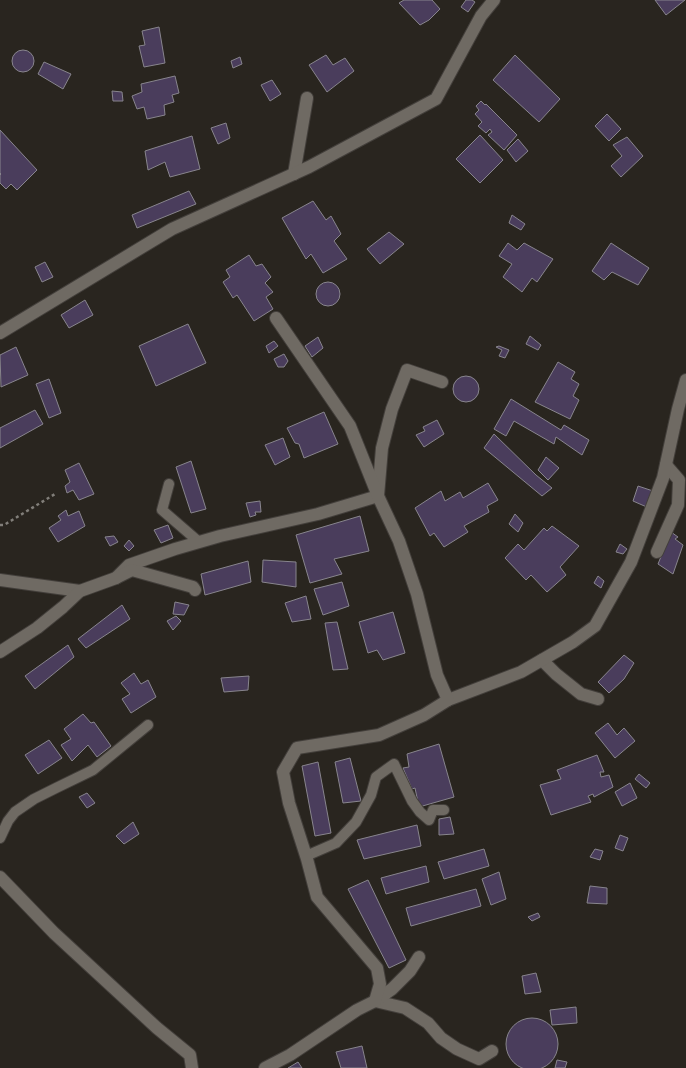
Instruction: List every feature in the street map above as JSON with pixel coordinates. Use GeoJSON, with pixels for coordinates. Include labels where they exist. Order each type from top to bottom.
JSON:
{"type":"FeatureCollection","features":[{"type":"Feature","properties":{"kind":"street"},"geometry":{"type":"LineString","coordinates":[[0,333],[172,229],[309,167],[436,99],[481,16],[494,0]]}},
{"type":"Feature","properties":{"kind":"street"},"geometry":{"type":"LineString","coordinates":[[294,174],[307,98]]}},
{"type":"Feature","properties":{"kind":"street"},"geometry":{"type":"LineString","coordinates":[[276,318],[350,426],[378,496],[399,541],[417,594],[437,675],[448,700]]}},
{"type":"Feature","properties":{"kind":"street"},"geometry":{"type":"LineString","coordinates":[[378,496],[382,448],[392,409],[407,370],[442,382]]}},
{"type":"Feature","properties":{"kind":"street"},"geometry":{"type":"LineString","coordinates":[[375,1001],[380,984],[377,968],[317,897],[289,803],[283,772],[297,748],[379,735],[434,710],[448,700],[521,672],[573,642],[595,626],[631,562],[663,478],[686,380]]}},
{"type":"Feature","properties":{"kind":"street"},"geometry":{"type":"LineString","coordinates":[[657,552],[678,505],[679,480],[666,465]]}},
{"type":"Feature","properties":{"kind":"street"},"geometry":{"type":"LineString","coordinates":[[116,578],[129,565],[175,549],[268,524],[318,514],[378,496]]}},
{"type":"Feature","properties":{"kind":"street"},"geometry":{"type":"LineString","coordinates":[[0,580],[80,590],[116,578],[132,570],[193,587],[195,590]]}},
{"type":"Feature","properties":{"kind":"street"},"geometry":{"type":"LineString","coordinates":[[0,652],[37,628],[63,607],[80,590]]}},
{"type":"Feature","properties":{"kind":"street"},"geometry":{"type":"LineString","coordinates":[[542,660],[556,674],[581,694],[598,699]]}},
{"type":"Feature","properties":{"kind":"street"},"geometry":{"type":"LineString","coordinates":[[0,877],[54,933],[157,1028],[190,1056],[192,1068]]}},
{"type":"Feature","properties":{"kind":"street"},"geometry":{"type":"LineString","coordinates":[[265,1068],[290,1055],[357,1010],[375,1001],[392,989],[410,971],[419,957]]}},
{"type":"Feature","properties":{"kind":"street"},"geometry":{"type":"LineString","coordinates":[[375,1001],[405,1008],[428,1022],[441,1038],[457,1049],[479,1059],[492,1051]]}},
{"type":"Feature","properties":{"kind":"lane"},"geometry":{"type":"LineString","coordinates":[[169,484],[162,510],[199,542]]}},
{"type":"Feature","properties":{"kind":"lane"},"geometry":{"type":"LineString","coordinates":[[0,838],[8,821],[15,812],[56,788],[93,770],[148,725]]}},
{"type":"Feature","properties":{"kind":"lane"},"geometry":{"type":"LineString","coordinates":[[306,856],[336,843],[356,822],[371,795],[376,777],[394,764],[412,801],[420,812],[429,820],[433,810],[444,810]]}},
{"type":"Feature","properties":{"kind":"path"},"geometry":{"type":"LineString","coordinates":[[0,525],[4,525],[55,494]]}},
{"type":"Feature","properties":{"kind":"building"},"geometry":{"type":"Polygon","coordinates":[[[404,0],[432,0],[440,9],[429,20],[420,25],[399,3],[404,0]]]}},
{"type":"Feature","properties":{"kind":"building"},"geometry":{"type":"Polygon","coordinates":[[[466,0],[472,0],[475,2],[468,12],[461,7],[466,0]]]}},
{"type":"Feature","properties":{"kind":"building"},"geometry":{"type":"Polygon","coordinates":[[[655,0],[685,0],[666,15],[655,0]]]}},
{"type":"Feature","properties":{"kind":"building"},"geometry":{"type":"Polygon","coordinates":[[[159,27],[165,63],[144,67],[139,46],[145,45],[142,31],[159,27]]]}},
{"type":"Feature","properties":{"kind":"building"},"geometry":{"type":"Polygon","coordinates":[[[23,50],[31,53],[34,61],[31,69],[23,72],[15,69],[12,61],[15,53],[23,50]]]}},
{"type":"Feature","properties":{"kind":"building"},"geometry":{"type":"Polygon","coordinates":[[[326,55],[333,65],[345,58],[354,71],[327,92],[309,65],[326,55]]]}},
{"type":"Feature","properties":{"kind":"building"},"geometry":{"type":"Polygon","coordinates":[[[515,55],[560,99],[539,122],[493,80],[515,55]]]}},
{"type":"Feature","properties":{"kind":"building"},"geometry":{"type":"Polygon","coordinates":[[[240,57],[242,64],[233,68],[231,61],[240,57]]]}},
{"type":"Feature","properties":{"kind":"building"},"geometry":{"type":"Polygon","coordinates":[[[44,62],[71,74],[63,89],[38,74],[44,62]]]}},
{"type":"Feature","properties":{"kind":"building"},"geometry":{"type":"Polygon","coordinates":[[[175,76],[179,93],[172,95],[174,102],[164,105],[165,115],[147,119],[144,107],[137,109],[132,96],[142,92],[141,84],[175,76]]]}},
{"type":"Feature","properties":{"kind":"building"},"geometry":{"type":"Polygon","coordinates":[[[272,80],[281,94],[270,101],[261,85],[272,80]]]}},
{"type":"Feature","properties":{"kind":"building"},"geometry":{"type":"Polygon","coordinates":[[[112,91],[122,92],[123,101],[113,101],[112,91]]]}},
{"type":"Feature","properties":{"kind":"building"},"geometry":{"type":"Polygon","coordinates":[[[481,101],[485,105],[486,104],[517,135],[504,150],[488,135],[492,132],[490,129],[486,133],[478,126],[482,122],[475,114],[479,110],[476,106],[481,101]]]}},
{"type":"Feature","properties":{"kind":"building"},"geometry":{"type":"Polygon","coordinates":[[[607,114],[621,129],[609,141],[595,126],[607,114]]]}},
{"type":"Feature","properties":{"kind":"building"},"geometry":{"type":"Polygon","coordinates":[[[226,123],[230,138],[218,144],[211,128],[226,123]]]}},
{"type":"Feature","properties":{"kind":"building"},"geometry":{"type":"Polygon","coordinates":[[[0,130],[37,170],[17,190],[11,184],[6,189],[0,183],[0,130]]]}},
{"type":"Feature","properties":{"kind":"building"},"geometry":{"type":"Polygon","coordinates":[[[480,135],[503,160],[480,183],[456,159],[480,135]]]}},
{"type":"Feature","properties":{"kind":"building"},"geometry":{"type":"Polygon","coordinates":[[[192,136],[200,169],[170,177],[165,162],[148,170],[145,151],[192,136]]]}},
{"type":"Feature","properties":{"kind":"building"},"geometry":{"type":"Polygon","coordinates":[[[627,137],[643,156],[621,177],[611,166],[622,156],[613,145],[627,137]]]}},
{"type":"Feature","properties":{"kind":"building"},"geometry":{"type":"Polygon","coordinates":[[[518,139],[528,151],[516,162],[507,150],[518,139]]]}},
{"type":"Feature","properties":{"kind":"building"},"geometry":{"type":"Polygon","coordinates":[[[189,191],[196,204],[137,228],[132,215],[189,191]]]}},
{"type":"Feature","properties":{"kind":"building"},"geometry":{"type":"Polygon","coordinates":[[[313,201],[326,220],[331,216],[341,234],[334,241],[347,259],[323,273],[311,254],[306,259],[282,218],[313,201]]]}},
{"type":"Feature","properties":{"kind":"building"},"geometry":{"type":"Polygon","coordinates":[[[512,215],[525,224],[521,230],[509,223],[512,215]]]}},
{"type":"Feature","properties":{"kind":"building"},"geometry":{"type":"Polygon","coordinates":[[[389,232],[404,244],[380,264],[367,249],[389,232]]]}},
{"type":"Feature","properties":{"kind":"building"},"geometry":{"type":"Polygon","coordinates":[[[508,243],[517,250],[524,243],[553,259],[537,282],[532,278],[522,292],[503,277],[512,264],[499,256],[508,243]]]}},
{"type":"Feature","properties":{"kind":"building"},"geometry":{"type":"Polygon","coordinates":[[[611,243],[649,268],[638,285],[612,272],[604,280],[592,271],[611,243]]]}},
{"type":"Feature","properties":{"kind":"building"},"geometry":{"type":"Polygon","coordinates":[[[249,255],[256,266],[262,264],[271,277],[265,283],[273,292],[266,297],[273,309],[254,321],[237,295],[233,298],[223,282],[230,277],[226,270],[249,255]]]}},
{"type":"Feature","properties":{"kind":"building"},"geometry":{"type":"Polygon","coordinates":[[[45,262],[53,277],[42,282],[35,267],[45,262]]]}},
{"type":"Feature","properties":{"kind":"building"},"geometry":{"type":"Polygon","coordinates":[[[328,282],[336,286],[340,294],[336,302],[328,306],[320,302],[316,294],[320,286],[328,282]]]}},
{"type":"Feature","properties":{"kind":"building"},"geometry":{"type":"Polygon","coordinates":[[[85,300],[93,315],[69,328],[61,315],[85,300]]]}},
{"type":"Feature","properties":{"kind":"building"},"geometry":{"type":"Polygon","coordinates":[[[188,324],[206,363],[156,386],[139,346],[188,324]]]}},
{"type":"Feature","properties":{"kind":"building"},"geometry":{"type":"Polygon","coordinates":[[[530,336],[541,345],[538,350],[526,344],[530,336]]]}},
{"type":"Feature","properties":{"kind":"building"},"geometry":{"type":"Polygon","coordinates":[[[318,337],[323,348],[312,357],[305,346],[318,337]]]}},
{"type":"Feature","properties":{"kind":"building"},"geometry":{"type":"Polygon","coordinates":[[[274,341],[278,346],[269,353],[266,346],[274,341]]]}},
{"type":"Feature","properties":{"kind":"building"},"geometry":{"type":"Polygon","coordinates":[[[499,346],[509,350],[505,358],[499,356],[502,350],[496,347],[499,346]]]}},
{"type":"Feature","properties":{"kind":"building"},"geometry":{"type":"Polygon","coordinates":[[[16,347],[28,375],[1,387],[0,355],[16,347]]]}},
{"type":"Feature","properties":{"kind":"building"},"geometry":{"type":"Polygon","coordinates":[[[284,354],[288,361],[284,367],[278,367],[274,359],[284,354]]]}},
{"type":"Feature","properties":{"kind":"building"},"geometry":{"type":"Polygon","coordinates":[[[558,362],[575,372],[571,379],[579,384],[573,396],[579,400],[570,419],[535,402],[558,362]]]}},
{"type":"Feature","properties":{"kind":"building"},"geometry":{"type":"Polygon","coordinates":[[[466,376],[475,380],[479,389],[475,398],[466,402],[457,398],[453,389],[457,380],[466,376]]]}},
{"type":"Feature","properties":{"kind":"building"},"geometry":{"type":"Polygon","coordinates":[[[49,379],[61,413],[49,418],[36,384],[49,379]]]}},
{"type":"Feature","properties":{"kind":"building"},"geometry":{"type":"Polygon","coordinates":[[[511,399],[561,430],[564,425],[589,440],[582,455],[556,437],[554,444],[514,421],[506,436],[494,429],[511,399]]]}},
{"type":"Feature","properties":{"kind":"building"},"geometry":{"type":"Polygon","coordinates":[[[35,410],[43,424],[0,448],[0,428],[35,410]]]}},
{"type":"Feature","properties":{"kind":"building"},"geometry":{"type":"Polygon","coordinates":[[[324,412],[338,444],[304,458],[299,444],[295,443],[287,428],[324,412]]]}},
{"type":"Feature","properties":{"kind":"building"},"geometry":{"type":"Polygon","coordinates":[[[437,420],[444,434],[424,447],[416,435],[425,431],[423,427],[437,420]]]}},
{"type":"Feature","properties":{"kind":"building"},"geometry":{"type":"Polygon","coordinates":[[[494,434],[536,475],[552,488],[542,496],[484,448],[494,434]]]}},
{"type":"Feature","properties":{"kind":"building"},"geometry":{"type":"Polygon","coordinates":[[[283,438],[290,457],[275,465],[265,445],[283,438]]]}},
{"type":"Feature","properties":{"kind":"building"},"geometry":{"type":"Polygon","coordinates":[[[546,457],[559,468],[548,480],[538,470],[546,457]]]}},
{"type":"Feature","properties":{"kind":"building"},"geometry":{"type":"Polygon","coordinates":[[[191,461],[206,509],[191,513],[176,467],[191,461]]]}},
{"type":"Feature","properties":{"kind":"building"},"geometry":{"type":"Polygon","coordinates":[[[79,463],[94,494],[79,500],[73,490],[67,493],[65,486],[70,482],[65,470],[79,463]]]}},
{"type":"Feature","properties":{"kind":"building"},"geometry":{"type":"Polygon","coordinates":[[[488,483],[498,500],[487,506],[489,512],[464,526],[468,532],[444,547],[434,533],[430,536],[415,508],[441,491],[445,501],[460,492],[463,498],[488,483]]]}},
{"type":"Feature","properties":{"kind":"building"},"geometry":{"type":"Polygon","coordinates":[[[638,486],[653,491],[649,508],[633,501],[638,486]]]}},
{"type":"Feature","properties":{"kind":"building"},"geometry":{"type":"Polygon","coordinates":[[[260,501],[261,512],[255,512],[256,515],[250,517],[246,503],[260,501]]]}},
{"type":"Feature","properties":{"kind":"building"},"geometry":{"type":"Polygon","coordinates":[[[66,510],[68,516],[79,511],[85,526],[58,542],[49,528],[61,520],[58,516],[66,510]]]}},
{"type":"Feature","properties":{"kind":"building"},"geometry":{"type":"Polygon","coordinates":[[[515,514],[523,523],[518,532],[509,524],[515,514]]]}},
{"type":"Feature","properties":{"kind":"building"},"geometry":{"type":"Polygon","coordinates":[[[360,516],[369,551],[334,559],[342,574],[310,583],[296,535],[360,516]]]}},
{"type":"Feature","properties":{"kind":"building"},"geometry":{"type":"Polygon","coordinates":[[[168,525],[173,538],[161,543],[154,530],[168,525]]]}},
{"type":"Feature","properties":{"kind":"building"},"geometry":{"type":"Polygon","coordinates":[[[552,526],[579,546],[560,567],[566,575],[547,592],[531,575],[526,580],[505,558],[518,544],[524,550],[544,528],[547,531],[552,526]]]}},
{"type":"Feature","properties":{"kind":"building"},"geometry":{"type":"Polygon","coordinates":[[[671,532],[678,537],[675,539],[683,545],[673,574],[658,564],[671,532]]]}},
{"type":"Feature","properties":{"kind":"building"},"geometry":{"type":"Polygon","coordinates":[[[114,536],[118,542],[110,546],[105,537],[114,536]]]}},
{"type":"Feature","properties":{"kind":"building"},"geometry":{"type":"Polygon","coordinates":[[[129,540],[134,546],[129,551],[124,546],[129,540]]]}},
{"type":"Feature","properties":{"kind":"building"},"geometry":{"type":"Polygon","coordinates":[[[620,544],[627,549],[623,554],[616,552],[620,544]]]}},
{"type":"Feature","properties":{"kind":"building"},"geometry":{"type":"Polygon","coordinates":[[[263,560],[296,562],[296,587],[262,582],[263,560]]]}},
{"type":"Feature","properties":{"kind":"building"},"geometry":{"type":"Polygon","coordinates":[[[248,561],[251,582],[205,595],[201,574],[248,561]]]}},
{"type":"Feature","properties":{"kind":"building"},"geometry":{"type":"Polygon","coordinates":[[[598,576],[604,581],[601,588],[594,583],[598,576]]]}},
{"type":"Feature","properties":{"kind":"building"},"geometry":{"type":"Polygon","coordinates":[[[342,582],[349,606],[323,615],[314,589],[342,582]]]}},
{"type":"Feature","properties":{"kind":"building"},"geometry":{"type":"Polygon","coordinates":[[[306,596],[311,619],[292,622],[285,603],[306,596]]]}},
{"type":"Feature","properties":{"kind":"building"},"geometry":{"type":"Polygon","coordinates":[[[175,602],[189,605],[184,615],[173,614],[175,602]]]}},
{"type":"Feature","properties":{"kind":"building"},"geometry":{"type":"Polygon","coordinates":[[[122,605],[130,619],[86,648],[78,639],[122,605]]]}},
{"type":"Feature","properties":{"kind":"building"},"geometry":{"type":"Polygon","coordinates":[[[393,612],[405,653],[383,660],[377,650],[368,653],[359,622],[393,612]]]}},
{"type":"Feature","properties":{"kind":"building"},"geometry":{"type":"Polygon","coordinates":[[[176,616],[181,621],[173,630],[167,621],[176,616]]]}},
{"type":"Feature","properties":{"kind":"building"},"geometry":{"type":"Polygon","coordinates":[[[337,622],[348,669],[333,670],[325,623],[337,622]]]}},
{"type":"Feature","properties":{"kind":"building"},"geometry":{"type":"Polygon","coordinates":[[[68,645],[74,657],[35,689],[25,676],[68,645]]]}},
{"type":"Feature","properties":{"kind":"building"},"geometry":{"type":"Polygon","coordinates":[[[624,655],[634,663],[624,679],[609,693],[598,682],[624,655]]]}},
{"type":"Feature","properties":{"kind":"building"},"geometry":{"type":"Polygon","coordinates":[[[134,673],[141,684],[148,680],[156,697],[131,713],[122,699],[130,694],[121,683],[134,673]]]}},
{"type":"Feature","properties":{"kind":"building"},"geometry":{"type":"Polygon","coordinates":[[[249,676],[248,690],[224,692],[221,678],[249,676]]]}},
{"type":"Feature","properties":{"kind":"building"},"geometry":{"type":"Polygon","coordinates":[[[83,714],[91,723],[94,722],[111,746],[97,757],[88,745],[72,761],[61,745],[71,739],[64,729],[83,714]]]}},
{"type":"Feature","properties":{"kind":"building"},"geometry":{"type":"Polygon","coordinates":[[[608,723],[617,735],[624,728],[635,741],[615,758],[595,733],[608,723]]]}},
{"type":"Feature","properties":{"kind":"building"},"geometry":{"type":"Polygon","coordinates":[[[49,740],[62,758],[38,774],[25,755],[49,740]]]}},
{"type":"Feature","properties":{"kind":"building"},"geometry":{"type":"Polygon","coordinates":[[[439,744],[454,797],[419,807],[415,788],[412,789],[403,768],[409,767],[407,754],[439,744]]]}},
{"type":"Feature","properties":{"kind":"building"},"geometry":{"type":"Polygon","coordinates":[[[597,755],[604,772],[600,772],[601,777],[609,775],[613,787],[594,797],[593,794],[588,796],[591,802],[551,815],[540,785],[561,779],[557,770],[597,755]]]}},
{"type":"Feature","properties":{"kind":"building"},"geometry":{"type":"Polygon","coordinates":[[[350,758],[361,801],[343,803],[335,762],[350,758]]]}},
{"type":"Feature","properties":{"kind":"building"},"geometry":{"type":"Polygon","coordinates":[[[318,762],[331,833],[315,836],[302,766],[318,762]]]}},
{"type":"Feature","properties":{"kind":"building"},"geometry":{"type":"Polygon","coordinates":[[[639,774],[650,783],[646,788],[635,779],[639,774]]]}},
{"type":"Feature","properties":{"kind":"building"},"geometry":{"type":"Polygon","coordinates":[[[630,783],[637,798],[622,806],[615,792],[630,783]]]}},
{"type":"Feature","properties":{"kind":"building"},"geometry":{"type":"Polygon","coordinates":[[[87,793],[95,803],[87,808],[79,797],[87,793]]]}},
{"type":"Feature","properties":{"kind":"building"},"geometry":{"type":"Polygon","coordinates":[[[450,817],[454,834],[439,835],[439,819],[450,817]]]}},
{"type":"Feature","properties":{"kind":"building"},"geometry":{"type":"Polygon","coordinates":[[[133,822],[139,834],[124,844],[116,836],[133,822]]]}},
{"type":"Feature","properties":{"kind":"building"},"geometry":{"type":"Polygon","coordinates":[[[417,825],[421,846],[364,859],[357,840],[417,825]]]}},
{"type":"Feature","properties":{"kind":"building"},"geometry":{"type":"Polygon","coordinates":[[[620,835],[628,838],[623,851],[615,848],[620,835]]]}},
{"type":"Feature","properties":{"kind":"building"},"geometry":{"type":"Polygon","coordinates":[[[484,849],[489,866],[444,879],[438,862],[484,849]]]}},
{"type":"Feature","properties":{"kind":"building"},"geometry":{"type":"Polygon","coordinates":[[[595,849],[603,851],[600,860],[590,857],[595,849]]]}},
{"type":"Feature","properties":{"kind":"building"},"geometry":{"type":"Polygon","coordinates":[[[426,866],[429,882],[386,894],[381,878],[426,866]]]}},
{"type":"Feature","properties":{"kind":"building"},"geometry":{"type":"Polygon","coordinates":[[[499,872],[506,899],[491,905],[482,879],[499,872]]]}},
{"type":"Feature","properties":{"kind":"building"},"geometry":{"type":"Polygon","coordinates":[[[368,880],[406,960],[389,968],[348,889],[368,880]]]}},
{"type":"Feature","properties":{"kind":"building"},"geometry":{"type":"Polygon","coordinates":[[[590,886],[607,888],[607,904],[587,903],[590,886]]]}},
{"type":"Feature","properties":{"kind":"building"},"geometry":{"type":"Polygon","coordinates":[[[476,889],[481,906],[411,926],[406,908],[476,889]]]}},
{"type":"Feature","properties":{"kind":"building"},"geometry":{"type":"Polygon","coordinates":[[[538,913],[540,917],[532,921],[528,917],[538,913]]]}},
{"type":"Feature","properties":{"kind":"building"},"geometry":{"type":"Polygon","coordinates":[[[536,973],[541,992],[525,994],[522,976],[536,973]]]}},
{"type":"Feature","properties":{"kind":"building"},"geometry":{"type":"Polygon","coordinates":[[[576,1007],[577,1023],[552,1025],[550,1010],[576,1007]]]}},
{"type":"Feature","properties":{"kind":"building"},"geometry":{"type":"Polygon","coordinates":[[[532,1018],[542,1020],[550,1026],[556,1034],[558,1044],[556,1054],[550,1062],[542,1068],[532,1070],[522,1068],[514,1062],[508,1054],[506,1044],[508,1034],[514,1026],[522,1020],[532,1018]]]}},
{"type":"Feature","properties":{"kind":"building"},"geometry":{"type":"Polygon","coordinates":[[[362,1046],[367,1068],[341,1068],[336,1052],[362,1046]]]}},
{"type":"Feature","properties":{"kind":"building"},"geometry":{"type":"Polygon","coordinates":[[[557,1060],[567,1062],[565,1068],[555,1068],[557,1060]]]}},
{"type":"Feature","properties":{"kind":"building"},"geometry":{"type":"Polygon","coordinates":[[[298,1062],[302,1068],[288,1068],[298,1062]]]}}]}
